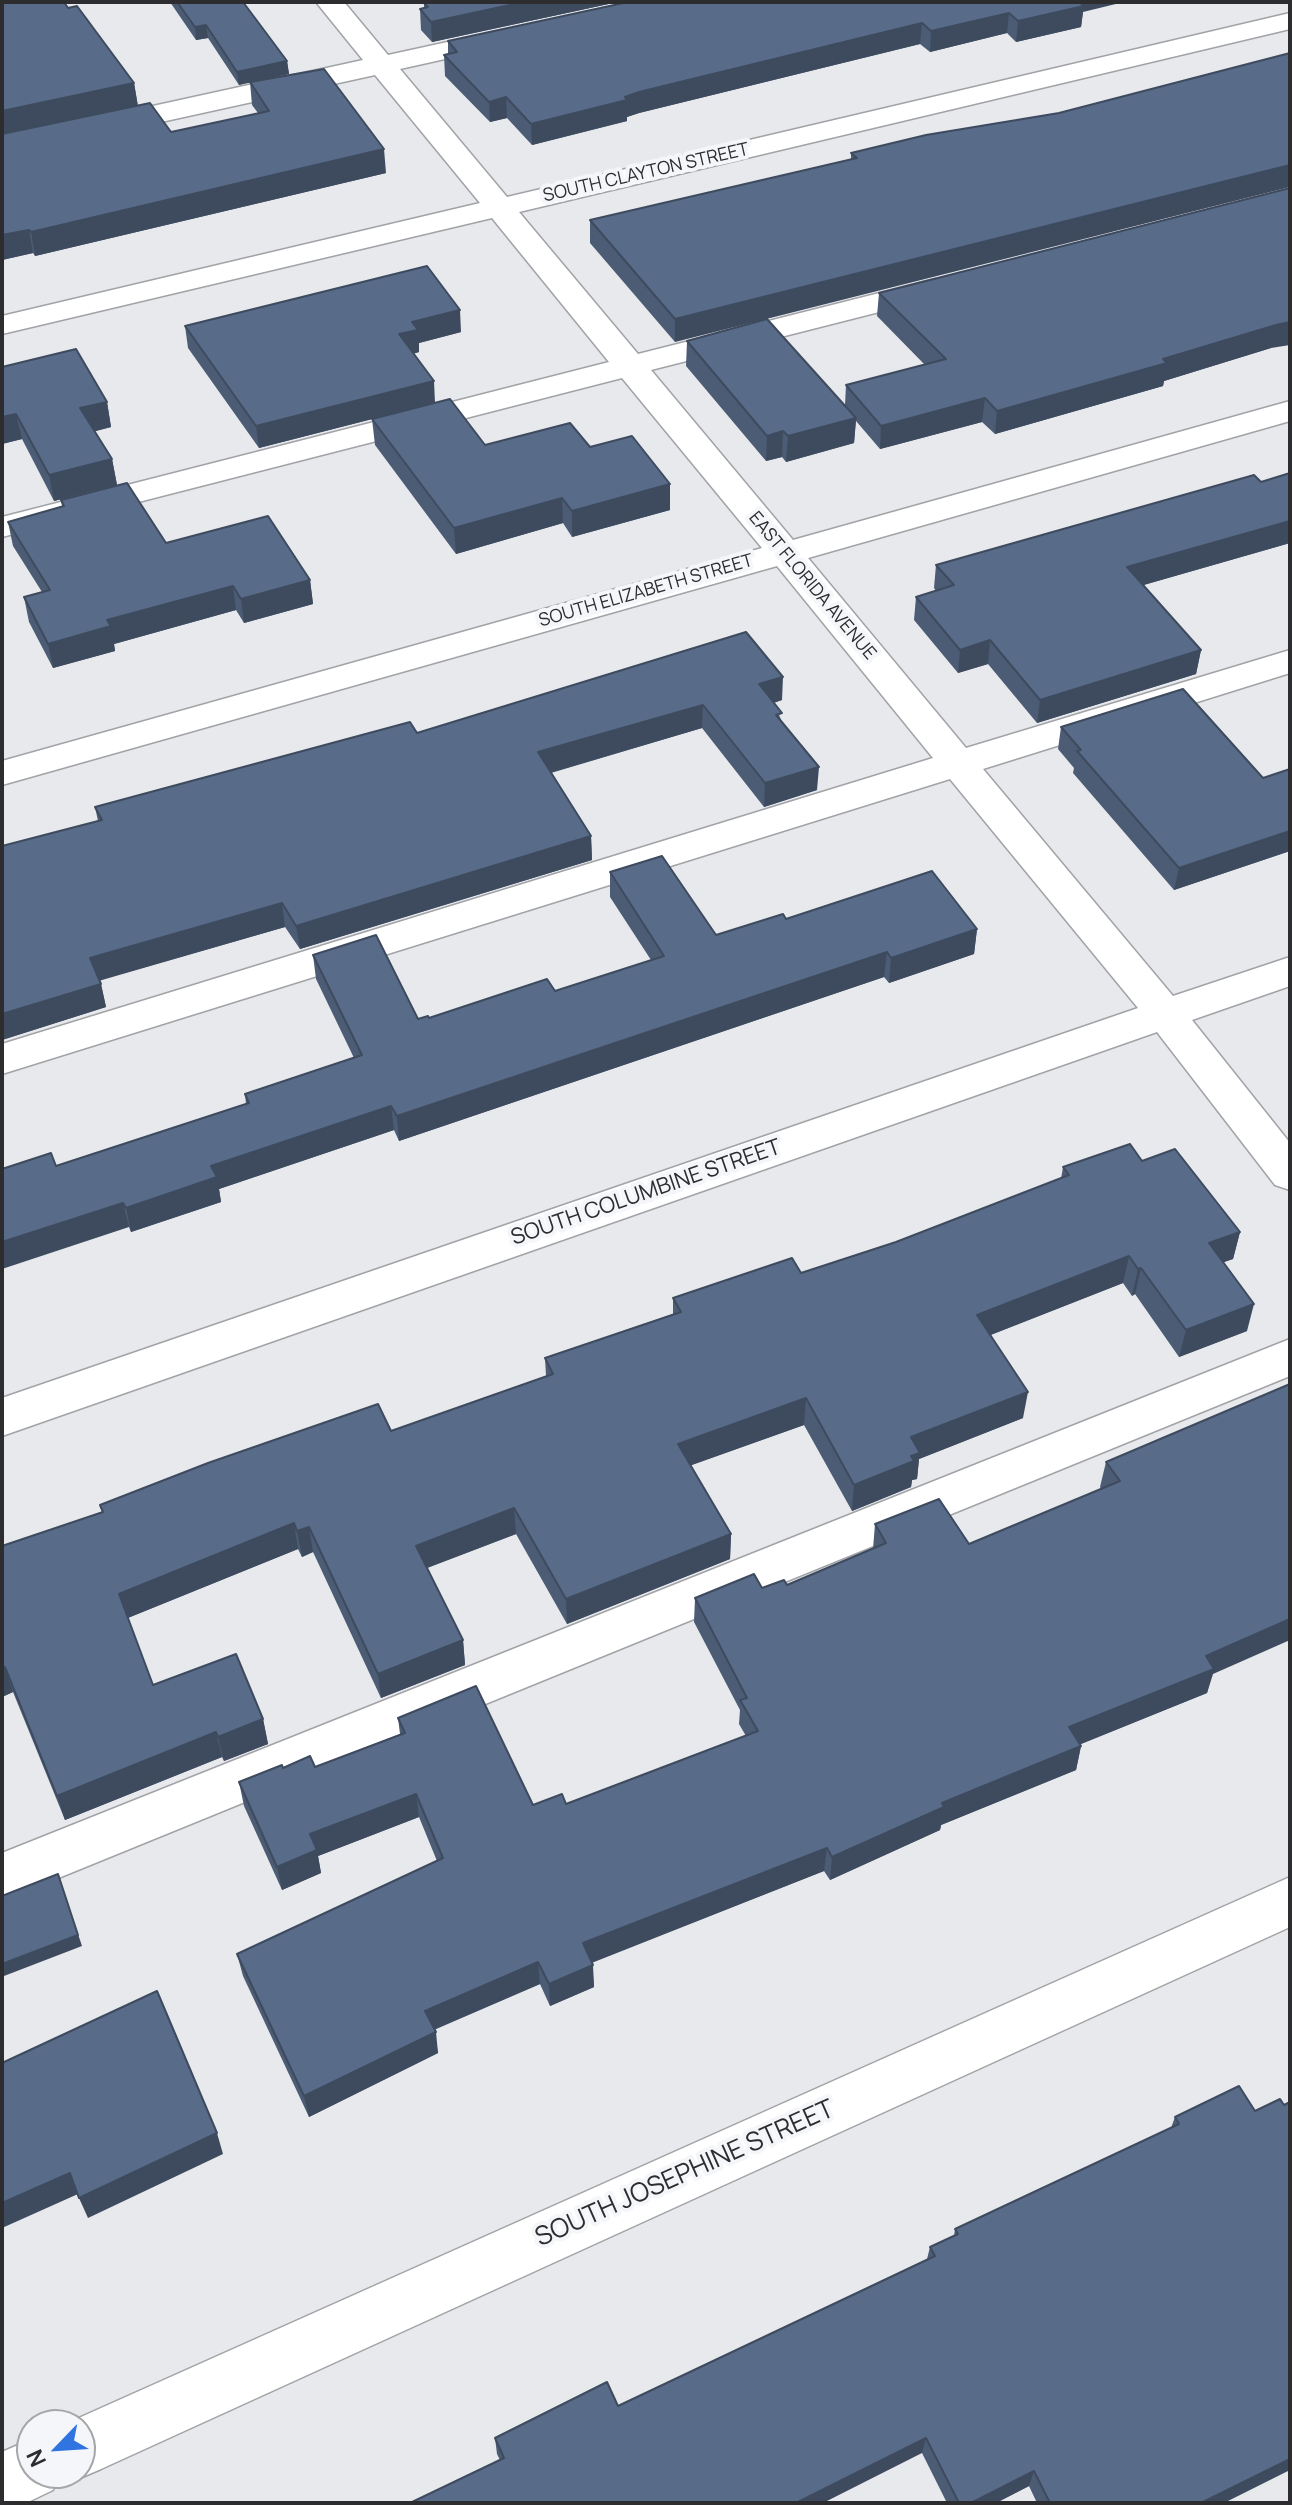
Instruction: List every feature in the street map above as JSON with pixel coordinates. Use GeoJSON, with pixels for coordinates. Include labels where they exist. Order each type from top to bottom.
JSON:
{"type":"FeatureCollection","features":[{"type":"Feature","properties":{"kind":"street","name":"EAST FLORIDA AVENUE"},"geometry":{"type":"LineString","coordinates":[[330,2],[1164,1013],[1290,1174]]}},
{"type":"Feature","properties":{"kind":"street","name":"SOUTH CLAYTON STREET"},"geometry":{"type":"LineString","coordinates":[[2,325],[1290,21]]}},
{"type":"Feature","properties":{"kind":"street"},"geometry":{"type":"LineString","coordinates":[[2,148],[533,32]]}},
{"type":"Feature","properties":{"kind":"street"},"geometry":{"type":"LineString","coordinates":[[2,527],[967,279]]}},
{"type":"Feature","properties":{"kind":"street","name":"SOUTH ELIZABETH STREET"},"geometry":{"type":"LineString","coordinates":[[2,773],[1290,411]]}},
{"type":"Feature","properties":{"kind":"street"},"geometry":{"type":"LineString","coordinates":[[2,1059],[1290,661]]}},
{"type":"Feature","properties":{"kind":"street","name":"SOUTH COLUMBINE STREET"},"geometry":{"type":"LineString","coordinates":[[2,1417],[1290,971]]}},
{"type":"Feature","properties":{"kind":"street"},"geometry":{"type":"LineString","coordinates":[[2,1877],[1290,1357]]}},
{"type":"Feature","properties":{"kind":"street","name":"SOUTH JOSEPHINE STREET"},"geometry":{"type":"LineString","coordinates":[[96,2441],[1290,1901]]}},
{"type":"Feature","properties":{"kind":"building"},"geometry":{"type":"Polygon","coordinates":[[[2,2],[64,2],[68,8],[77,6],[134,83],[2,111],[2,2]]]}},
{"type":"Feature","properties":{"kind":"building"},"geometry":{"type":"Polygon","coordinates":[[[177,2],[243,2],[287,61],[237,72],[206,25],[195,27],[177,2]]]}},
{"type":"Feature","properties":{"kind":"building"},"geometry":{"type":"Polygon","coordinates":[[[426,2],[524,2],[431,22],[420,9],[428,7],[426,2]]]}},
{"type":"Feature","properties":{"kind":"building"},"geometry":{"type":"Polygon","coordinates":[[[628,2],[1079,2],[1084,6],[1018,21],[1009,13],[931,31],[922,23],[639,92],[625,97],[627,100],[531,124],[506,97],[489,102],[444,55],[457,52],[448,41],[628,2]]]}},
{"type":"Feature","properties":{"kind":"building"},"geometry":{"type":"Polygon","coordinates":[[[1290,53],[1290,165],[675,319],[590,220],[857,158],[851,153],[926,135],[1059,113],[1290,53]]]}},
{"type":"Feature","properties":{"kind":"building"},"geometry":{"type":"Polygon","coordinates":[[[324,69],[384,149],[31,232],[2,235],[2,134],[150,103],[171,132],[269,111],[250,82],[324,69]]]}},
{"type":"Feature","properties":{"kind":"building"},"geometry":{"type":"Polygon","coordinates":[[[1290,188],[1290,322],[1163,359],[1167,363],[997,411],[985,398],[881,426],[846,385],[946,359],[879,293],[1290,188]]]}},
{"type":"Feature","properties":{"kind":"building"},"geometry":{"type":"Polygon","coordinates":[[[427,266],[460,310],[412,322],[418,330],[399,334],[434,381],[256,426],[185,326],[427,266]]]}},
{"type":"Feature","properties":{"kind":"building"},"geometry":{"type":"Polygon","coordinates":[[[767,319],[856,418],[788,436],[783,431],[767,436],[687,341],[767,319]]]}},
{"type":"Feature","properties":{"kind":"building"},"geometry":{"type":"Polygon","coordinates":[[[76,349],[107,402],[80,408],[112,459],[49,475],[16,414],[2,417],[2,367],[76,349]]]}},
{"type":"Feature","properties":{"kind":"building"},"geometry":{"type":"Polygon","coordinates":[[[450,399],[485,445],[570,423],[590,447],[632,436],[670,484],[572,511],[562,498],[454,528],[372,419],[450,399]]]}},
{"type":"Feature","properties":{"kind":"building"},"geometry":{"type":"Polygon","coordinates":[[[1290,473],[1290,521],[1127,567],[1201,650],[1040,700],[990,640],[960,650],[916,597],[954,585],[936,565],[1254,475],[1261,482],[1290,473]]]}},
{"type":"Feature","properties":{"kind":"building"},"geometry":{"type":"Polygon","coordinates":[[[127,483],[166,543],[268,516],[310,580],[241,599],[233,586],[107,620],[111,626],[48,644],[24,597],[50,590],[8,522],[64,506],[61,500],[127,483]]]}},
{"type":"Feature","properties":{"kind":"building"},"geometry":{"type":"Polygon","coordinates":[[[746,632],[783,677],[759,684],[782,713],[776,715],[819,767],[765,783],[703,705],[538,752],[591,836],[296,926],[282,903],[90,958],[101,984],[2,1014],[2,846],[102,820],[95,807],[410,722],[417,733],[746,632]]]}},
{"type":"Feature","properties":{"kind":"building"},"geometry":{"type":"Polygon","coordinates":[[[1183,689],[1263,778],[1290,769],[1290,831],[1179,868],[1077,751],[1081,750],[1061,727],[1183,689]]]}},
{"type":"Feature","properties":{"kind":"building"},"geometry":{"type":"Polygon","coordinates":[[[662,856],[716,935],[783,914],[786,919],[932,871],[977,929],[891,958],[887,952],[397,1116],[391,1106],[211,1166],[217,1177],[126,1208],[123,1203],[2,1242],[2,1169],[51,1153],[56,1166],[249,1103],[245,1094],[362,1055],[313,955],[376,935],[418,1019],[547,979],[555,991],[664,956],[610,872],[662,856]]]}},
{"type":"Feature","properties":{"kind":"building"},"geometry":{"type":"Polygon","coordinates":[[[1130,1144],[1142,1161],[1175,1149],[1240,1232],[1209,1243],[1254,1304],[1186,1330],[1129,1256],[977,1315],[1028,1392],[911,1437],[920,1453],[911,1456],[914,1461],[854,1485],[806,1398],[678,1444],[731,1534],[566,1599],[514,1508],[416,1546],[463,1640],[378,1674],[309,1527],[297,1531],[294,1523],[119,1594],[153,1685],[236,1654],[263,1719],[218,1737],[216,1732],[57,1796],[5,1667],[2,1668],[2,1546],[103,1512],[100,1505],[208,1463],[378,1404],[391,1431],[553,1374],[545,1358],[681,1312],[673,1298],[792,1258],[801,1273],[896,1242],[1069,1175],[1063,1167],[1130,1144]]]}},
{"type":"Feature","properties":{"kind":"building"},"geometry":{"type":"Polygon","coordinates":[[[1290,1384],[1290,1619],[1206,1656],[1214,1669],[1069,1727],[1081,1746],[942,1803],[944,1807],[832,1857],[827,1848],[583,1943],[593,1965],[549,1984],[538,1962],[425,2011],[436,2032],[304,2096],[237,1954],[443,1858],[416,1794],[310,1834],[317,1850],[277,1867],[239,1782],[310,1756],[315,1767],[405,1733],[398,1718],[476,1686],[533,1805],[562,1794],[566,1804],[758,1731],[740,1700],[747,1698],[695,1598],[754,1574],[762,1588],[784,1580],[787,1585],[886,1543],[875,1524],[939,1499],[969,1544],[1120,1481],[1106,1462],[1290,1384]]]}},
{"type":"Feature","properties":{"kind":"building"},"geometry":{"type":"Polygon","coordinates":[[[58,1874],[78,1935],[2,1964],[2,1896],[58,1874]]]}},
{"type":"Feature","properties":{"kind":"building"},"geometry":{"type":"Polygon","coordinates":[[[157,1991],[217,2133],[79,2198],[70,2173],[2,2203],[2,2063],[157,1991]]]}},
{"type":"Feature","properties":{"kind":"building"},"geometry":{"type":"Polygon","coordinates":[[[1239,2086],[1255,2111],[1280,2099],[1284,2105],[1290,2102],[1290,2459],[1201,2503],[1050,2503],[1034,2471],[971,2503],[959,2503],[926,2438],[796,2503],[410,2503],[504,2458],[495,2438],[607,2382],[618,2406],[935,2256],[930,2247],[958,2234],[955,2229],[1179,2124],[1175,2117],[1239,2086]]]}}]}
